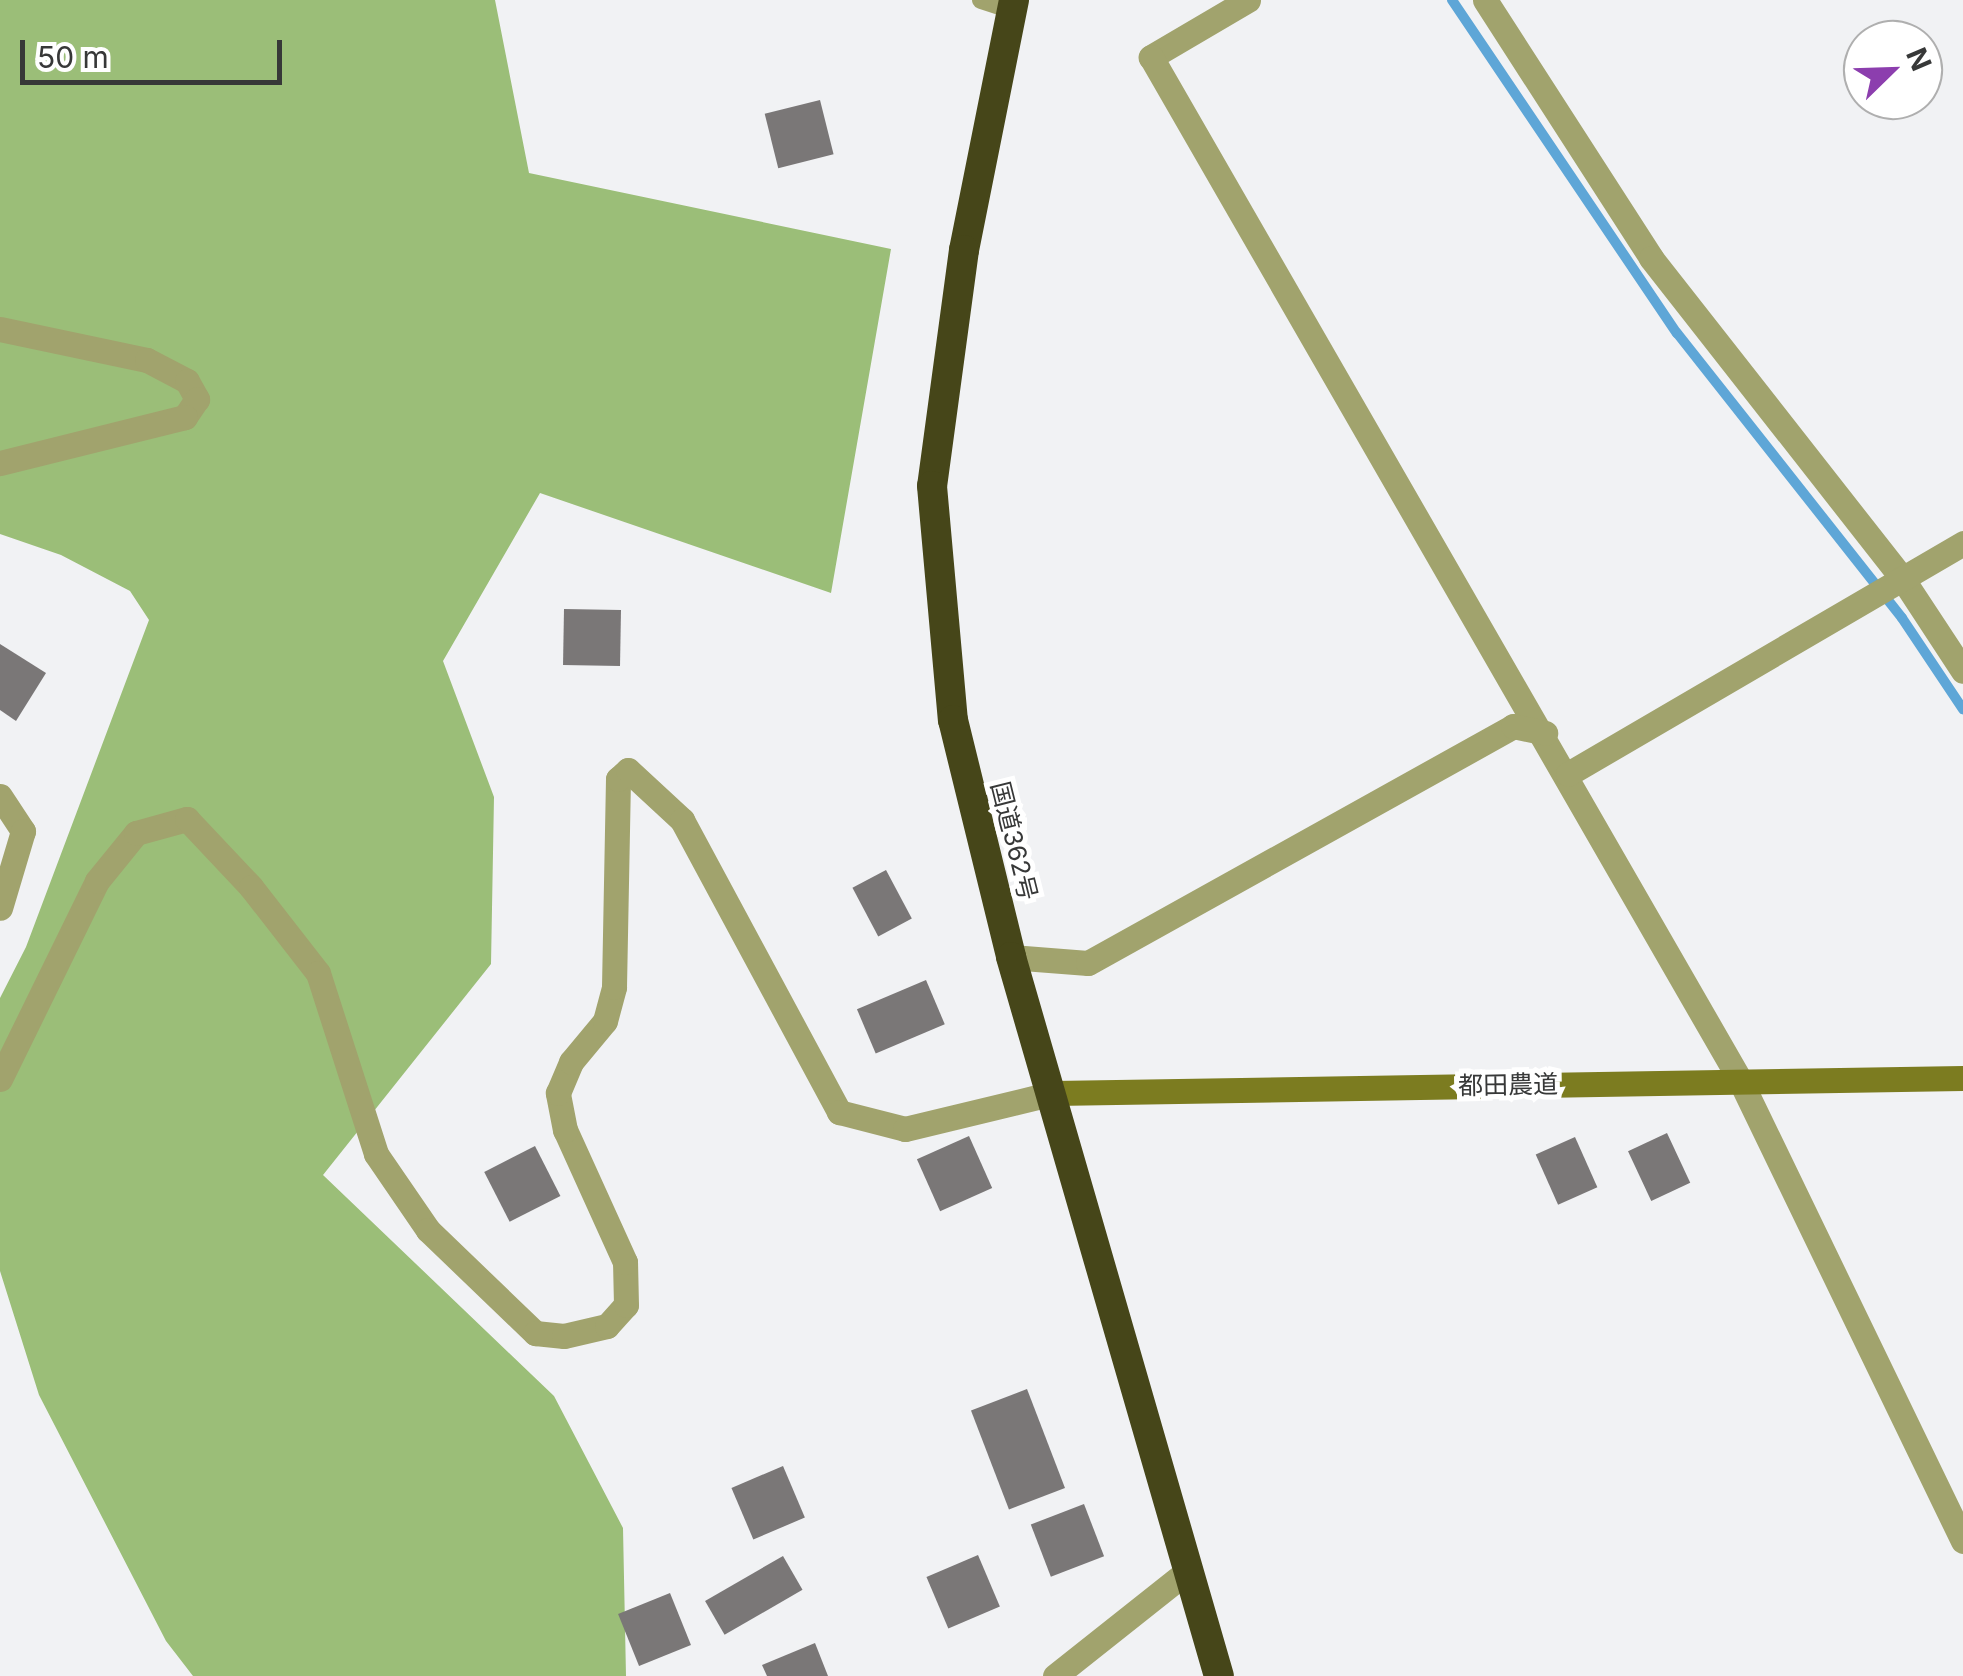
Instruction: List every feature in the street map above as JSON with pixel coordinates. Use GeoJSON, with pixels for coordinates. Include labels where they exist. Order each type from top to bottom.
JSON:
{"type":"FeatureCollection","features":[{"type":"Feature","properties":{"kind":"highway","name":"国道362号"},"geometry":{"type":"LineString","coordinates":[[1013,5],[964,250],[932,486],[953,720],[1011,957],[1054,1093],[1186,1572],[1219,1676]]}},
{"type":"Feature","properties":{"kind":"street"},"geometry":{"type":"LineString","coordinates":[[1248,0],[1150,57],[1544,732],[1740,1080],[1963,1541]]}},
{"type":"Feature","properties":{"kind":"street"},"geometry":{"type":"LineString","coordinates":[[1485,0],[1651,258],[1899,580],[1963,671]]}},
{"type":"Feature","properties":{"kind":"street"},"geometry":{"type":"LineString","coordinates":[[0,329],[148,360],[187,381],[197,399],[185,417],[0,463]]}},
{"type":"Feature","properties":{"kind":"street"},"geometry":{"type":"LineString","coordinates":[[1568,774],[1963,543]]}},
{"type":"Feature","properties":{"kind":"street"},"geometry":{"type":"LineString","coordinates":[[1011,957],[1088,963],[1513,726],[1544,732]]}},
{"type":"Feature","properties":{"kind":"street"},"geometry":{"type":"LineString","coordinates":[[0,1079],[97,881],[136,833],[186,819],[252,887],[318,973],[376,1154],[428,1230],[535,1333],[564,1336],[607,1326],[626,1305],[625,1262],[565,1130],[558,1093],[571,1062],[605,1022],[614,988],[618,779],[628,770],[682,820],[839,1112],[906,1129],[1054,1093]]}},
{"type":"Feature","properties":{"kind":"street"},"geometry":{"type":"LineString","coordinates":[[0,796],[23,831],[0,908]]}},
{"type":"Feature","properties":{"kind":"street","name":"都田農道"},"geometry":{"type":"LineString","coordinates":[[1054,1093],[1963,1078]]}},
{"type":"Feature","properties":{"kind":"street"},"geometry":{"type":"LineString","coordinates":[[1055,1676],[1186,1572]]}},
{"type":"Feature","properties":{"kind":"lane"},"geometry":{"type":"LineString","coordinates":[[981,0],[1013,5]]}},
{"type":"Feature","properties":{"kind":"green space"},"geometry":{"type":"Polygon","coordinates":[[[0,0],[495,0],[529,173],[891,249],[831,593],[540,493],[443,661],[494,797],[491,964],[323,1175],[554,1396],[623,1528],[626,1676],[193,1676],[166,1641],[39,1395],[0,1271],[0,998],[26,947],[149,620],[130,591],[61,555],[0,534],[0,0]]]}},
{"type":"Feature","properties":{"kind":"building"},"geometry":{"type":"Polygon","coordinates":[[[820,100],[834,154],[778,168],[765,114],[820,100]]]}},
{"type":"Feature","properties":{"kind":"building"},"geometry":{"type":"Polygon","coordinates":[[[564,609],[621,610],[620,666],[563,665],[564,609]]]}},
{"type":"Feature","properties":{"kind":"building"},"geometry":{"type":"Polygon","coordinates":[[[0,644],[46,673],[16,721],[0,710],[0,644]]]}},
{"type":"Feature","properties":{"kind":"building"},"geometry":{"type":"Polygon","coordinates":[[[886,870],[912,919],[878,936],[852,888],[886,870]]]}},
{"type":"Feature","properties":{"kind":"building"},"geometry":{"type":"Polygon","coordinates":[[[926,980],[945,1024],[876,1053],[857,1009],[926,980]]]}},
{"type":"Feature","properties":{"kind":"building"},"geometry":{"type":"Polygon","coordinates":[[[1667,1133],[1690,1183],[1651,1201],[1628,1151],[1667,1133]]]}},
{"type":"Feature","properties":{"kind":"building"},"geometry":{"type":"Polygon","coordinates":[[[969,1136],[992,1188],[940,1211],[917,1159],[969,1136]]]}},
{"type":"Feature","properties":{"kind":"building"},"geometry":{"type":"Polygon","coordinates":[[[1575,1137],[1597,1187],[1558,1205],[1536,1154],[1575,1137]]]}},
{"type":"Feature","properties":{"kind":"building"},"geometry":{"type":"Polygon","coordinates":[[[535,1146],[560,1196],[510,1222],[484,1172],[535,1146]]]}},
{"type":"Feature","properties":{"kind":"building"},"geometry":{"type":"Polygon","coordinates":[[[1027,1389],[1065,1488],[1009,1509],[971,1411],[1027,1389]]]}},
{"type":"Feature","properties":{"kind":"building"},"geometry":{"type":"Polygon","coordinates":[[[783,1466],[805,1518],[753,1539],[731,1488],[783,1466]]]}},
{"type":"Feature","properties":{"kind":"building"},"geometry":{"type":"Polygon","coordinates":[[[1084,1504],[1104,1556],[1051,1577],[1031,1524],[1084,1504]]]}},
{"type":"Feature","properties":{"kind":"building"},"geometry":{"type":"Polygon","coordinates":[[[978,1555],[1000,1607],[948,1628],[926,1577],[978,1555]]]}},
{"type":"Feature","properties":{"kind":"building"},"geometry":{"type":"Polygon","coordinates":[[[783,1556],[802,1590],[725,1635],[705,1601],[783,1556]]]}},
{"type":"Feature","properties":{"kind":"building"},"geometry":{"type":"Polygon","coordinates":[[[670,1593],[691,1645],[639,1666],[618,1614],[670,1593]]]}},
{"type":"Feature","properties":{"kind":"building"},"geometry":{"type":"Polygon","coordinates":[[[815,1643],[828,1676],[767,1676],[762,1665],[815,1643]]]}},
{"type":"Feature","properties":{"kind":"waterway"},"geometry":{"type":"LineString","coordinates":[[1452,0],[1677,333],[1902,618],[1963,709]]}}]}
